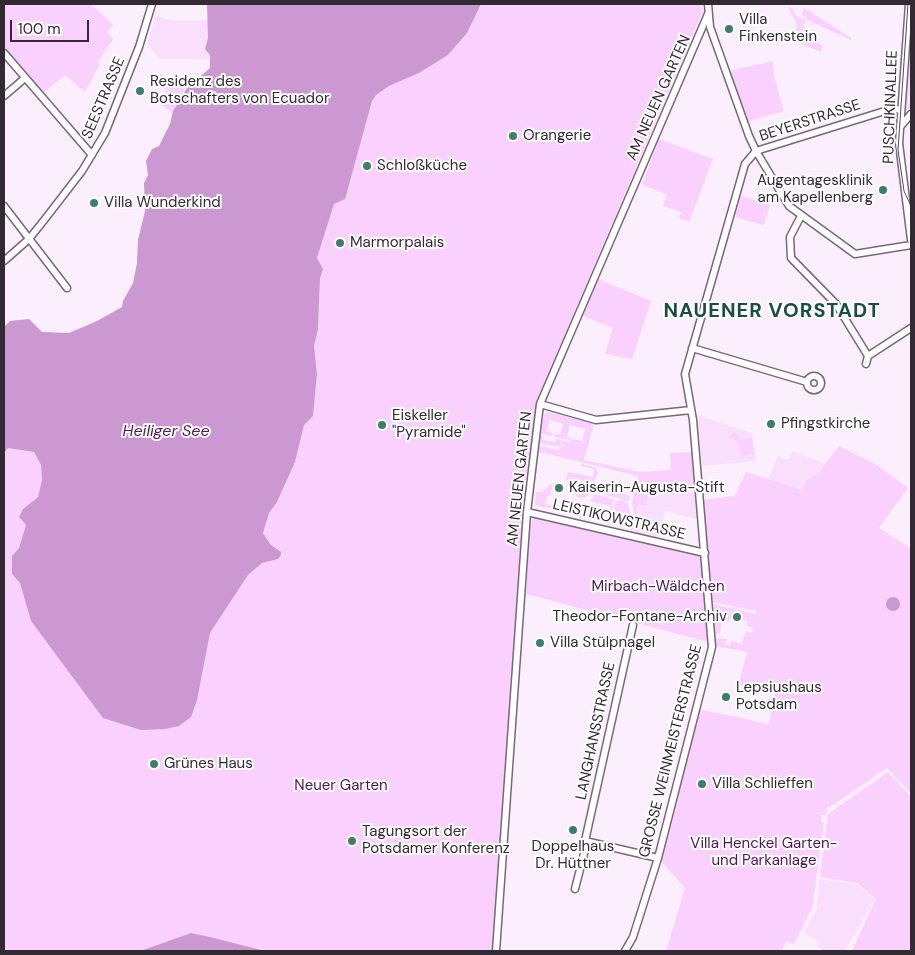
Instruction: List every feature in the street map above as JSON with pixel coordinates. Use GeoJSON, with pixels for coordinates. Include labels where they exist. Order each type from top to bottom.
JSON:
{"type":"FeatureCollection","features":[{"type":"Feature","properties":{"kind":"street","name":"SEESTRASSE"},"geometry":{"type":"LineString","coordinates":[[4,261],[29,238],[92,155],[112,116],[139,47],[152,4]]}},
{"type":"Feature","properties":{"kind":"street"},"geometry":{"type":"LineString","coordinates":[[708,4],[710,27],[756,151],[789,206],[855,254],[911,246]]}},
{"type":"Feature","properties":{"kind":"street","name":"PUSCHKINALLEE"},"geometry":{"type":"LineString","coordinates":[[909,4],[901,109],[900,157],[911,240]]}},
{"type":"Feature","properties":{"kind":"street","name":"AM NEUEN GARTEN"},"geometry":{"type":"LineString","coordinates":[[496,951],[527,512],[540,404],[708,14]]}},
{"type":"Feature","properties":{"kind":"street"},"geometry":{"type":"LineString","coordinates":[[4,53],[92,155]]}},
{"type":"Feature","properties":{"kind":"street"},"geometry":{"type":"LineString","coordinates":[[4,96],[25,78]]}},
{"type":"Feature","properties":{"kind":"street","name":"BEYERSTRASSE"},"geometry":{"type":"LineString","coordinates":[[756,151],[888,110],[901,109]]}},
{"type":"Feature","properties":{"kind":"street"},"geometry":{"type":"LineString","coordinates":[[900,126],[911,114]]}},
{"type":"Feature","properties":{"kind":"street","name":"GROSSE WEINMEISTERSTRASSE"},"geometry":{"type":"LineString","coordinates":[[625,951],[634,935],[658,858],[711,651],[705,553],[691,410],[685,374],[745,164],[756,151]]}},
{"type":"Feature","properties":{"kind":"street"},"geometry":{"type":"LineString","coordinates":[[4,206],[67,288]]}},
{"type":"Feature","properties":{"kind":"street"},"geometry":{"type":"LineString","coordinates":[[801,216],[796,222],[790,237],[791,258],[836,304],[868,356]]}},
{"type":"Feature","properties":{"kind":"street"},"geometry":{"type":"LineString","coordinates":[[866,364],[868,356],[911,328]]}},
{"type":"Feature","properties":{"kind":"street"},"geometry":{"type":"LineString","coordinates":[[692,348],[807,382]]}},
{"type":"Feature","properties":{"kind":"street"},"geometry":{"type":"LineString","coordinates":[[540,404],[596,420],[691,410]]}},
{"type":"Feature","properties":{"kind":"street","name":"LEISTIKOWSTRASSE"},"geometry":{"type":"LineString","coordinates":[[527,512],[705,553]]}},
{"type":"Feature","properties":{"kind":"street","name":"LANGHANSSTRASSE"},"geometry":{"type":"LineString","coordinates":[[575,889],[587,842],[585,841],[607,734],[633,624]]}},
{"type":"Feature","properties":{"kind":"street"},"geometry":{"type":"LineString","coordinates":[[587,842],[658,858]]}},
{"type":"Feature","properties":{"kind":"shaded area"},"geometry":{"type":"Polygon","coordinates":[[[156,16],[175,21],[208,20],[208,38],[205,49],[210,55],[210,59],[160,59],[147,44],[156,16]]]}},
{"type":"Feature","properties":{"kind":"shaded area"},"geometry":{"type":"Polygon","coordinates":[[[697,415],[752,433],[756,461],[702,466],[697,415]]]}},
{"type":"Feature","properties":{"kind":"shaded area"},"geometry":{"type":"Polygon","coordinates":[[[793,451],[825,464],[816,477],[808,479],[803,490],[768,480],[778,456],[788,460],[793,451]]]}},
{"type":"Feature","properties":{"kind":"shaded area"},"geometry":{"type":"Polygon","coordinates":[[[697,490],[700,520],[665,511],[658,539],[632,532],[641,494],[697,490]]]}},
{"type":"Feature","properties":{"kind":"shaded area"},"geometry":{"type":"Polygon","coordinates":[[[819,879],[856,884],[875,899],[845,951],[825,951],[817,947],[819,941],[804,933],[817,908],[819,879]]]}},
{"type":"Feature","properties":{"kind":"green space"},"geometry":{"type":"Polygon","coordinates":[[[8,4],[91,4],[113,25],[107,32],[113,39],[98,62],[100,64],[85,92],[65,75],[43,93],[4,47],[4,8],[8,4]]]}},
{"type":"Feature","properties":{"kind":"green space","name":"Neuer Garten"},"geometry":{"type":"Polygon","coordinates":[[[481,4],[701,4],[702,13],[548,374],[535,412],[525,512],[498,910],[492,951],[265,951],[191,933],[140,951],[4,951],[4,453],[8,448],[34,452],[41,465],[42,480],[38,497],[23,509],[19,517],[26,525],[19,548],[12,556],[12,574],[20,583],[31,621],[41,634],[200,684],[210,633],[248,575],[262,563],[278,559],[277,548],[271,545],[263,533],[269,513],[277,502],[295,462],[304,425],[313,416],[317,374],[314,346],[318,329],[320,278],[323,269],[317,258],[334,204],[372,101],[375,95],[389,86],[419,73],[448,55],[467,33],[481,4]]]}},
{"type":"Feature","properties":{"kind":"green space"},"geometry":{"type":"Polygon","coordinates":[[[787,6],[794,10],[796,16],[806,20],[804,24],[799,23],[804,26],[802,31],[810,36],[796,30],[797,24],[787,6]]]}},
{"type":"Feature","properties":{"kind":"green space"},"geometry":{"type":"Polygon","coordinates":[[[804,8],[851,38],[851,40],[807,20],[802,13],[804,8]]]}},
{"type":"Feature","properties":{"kind":"green space"},"geometry":{"type":"Polygon","coordinates":[[[911,21],[908,105],[911,101],[911,108],[906,110],[911,21]]]}},
{"type":"Feature","properties":{"kind":"green space"},"geometry":{"type":"Polygon","coordinates":[[[795,32],[822,45],[821,52],[795,41],[799,37],[793,33],[795,32]]]}},
{"type":"Feature","properties":{"kind":"green space"},"geometry":{"type":"Polygon","coordinates":[[[773,61],[774,76],[784,111],[746,122],[729,71],[773,61]]]}},
{"type":"Feature","properties":{"kind":"green space"},"geometry":{"type":"Polygon","coordinates":[[[160,74],[187,86],[172,112],[161,105],[166,91],[159,77],[160,74]]]}},
{"type":"Feature","properties":{"kind":"green space"},"geometry":{"type":"Polygon","coordinates":[[[659,139],[713,159],[689,222],[679,218],[681,212],[663,206],[667,194],[642,185],[659,139]]]}},
{"type":"Feature","properties":{"kind":"green space"},"geometry":{"type":"Polygon","coordinates":[[[741,196],[770,205],[764,225],[735,217],[741,196]]]}},
{"type":"Feature","properties":{"kind":"green space"},"geometry":{"type":"Polygon","coordinates":[[[598,279],[651,301],[632,359],[605,354],[613,328],[583,316],[598,279]]]}},
{"type":"Feature","properties":{"kind":"green space"},"geometry":{"type":"Polygon","coordinates":[[[548,412],[594,424],[584,460],[640,472],[671,470],[670,453],[694,452],[697,490],[643,493],[648,495],[646,506],[638,504],[632,532],[630,532],[634,513],[632,503],[638,476],[539,452],[539,446],[558,450],[564,445],[557,447],[540,443],[540,435],[543,436],[542,440],[555,442],[556,439],[569,442],[574,439],[582,441],[585,429],[570,425],[567,437],[572,438],[571,440],[555,437],[555,434],[560,435],[563,424],[550,420],[546,431],[553,433],[552,436],[541,434],[544,414],[548,412]]]}},
{"type":"Feature","properties":{"kind":"green space"},"geometry":{"type":"Polygon","coordinates":[[[733,433],[738,434],[739,440],[751,438],[754,454],[741,456],[738,441],[729,437],[733,433]]]}},
{"type":"Feature","properties":{"kind":"green space","name":"Villa Henckel Garten- und Parkanlage"},"geometry":{"type":"Polygon","coordinates":[[[839,446],[877,465],[908,488],[879,528],[911,549],[911,794],[887,768],[830,807],[827,807],[826,815],[822,815],[821,822],[824,823],[812,908],[794,944],[786,941],[782,951],[666,951],[685,888],[661,861],[699,709],[769,724],[775,693],[738,685],[747,652],[716,646],[715,638],[727,639],[725,644],[730,646],[731,641],[742,644],[746,631],[752,633],[754,628],[747,626],[747,621],[742,620],[743,615],[734,613],[729,622],[727,621],[728,616],[723,615],[720,633],[714,635],[713,604],[757,614],[757,611],[712,602],[702,500],[735,496],[746,472],[802,490],[808,479],[813,475],[816,476],[839,446]]]}},
{"type":"Feature","properties":{"kind":"green space"},"geometry":{"type":"Polygon","coordinates":[[[582,464],[596,468],[598,474],[595,480],[589,482],[573,478],[571,481],[566,480],[568,472],[593,477],[594,469],[581,466],[582,464]]]}},
{"type":"Feature","properties":{"kind":"green space"},"geometry":{"type":"Polygon","coordinates":[[[579,482],[585,482],[590,487],[588,496],[579,498],[574,493],[574,487],[579,482]]]}},
{"type":"Feature","properties":{"kind":"green space"},"geometry":{"type":"Polygon","coordinates":[[[594,484],[601,485],[600,489],[630,496],[629,501],[596,492],[594,484]]]}},
{"type":"Feature","properties":{"kind":"green space"},"geometry":{"type":"Polygon","coordinates":[[[549,485],[553,485],[550,496],[547,496],[545,504],[554,506],[553,509],[535,505],[536,492],[542,492],[549,485]]]}},
{"type":"Feature","properties":{"kind":"green space"},"geometry":{"type":"Polygon","coordinates":[[[595,494],[615,500],[612,503],[613,513],[610,520],[608,520],[611,506],[590,501],[595,494]]]}},
{"type":"Feature","properties":{"kind":"green space"},"geometry":{"type":"Polygon","coordinates":[[[620,500],[628,503],[630,512],[627,521],[621,524],[615,523],[613,519],[616,513],[614,504],[620,500]]]}},
{"type":"Feature","properties":{"kind":"green space"},"geometry":{"type":"Polygon","coordinates":[[[593,512],[596,513],[596,517],[606,520],[592,518],[593,512]]]}},
{"type":"Feature","properties":{"kind":"green space","name":"Mirbach-Wäldchen"},"geometry":{"type":"Polygon","coordinates":[[[534,516],[702,555],[712,643],[526,594],[530,527],[534,516]]]}},
{"type":"Feature","properties":{"kind":"green space"},"geometry":{"type":"Polygon","coordinates":[[[888,772],[911,797],[911,951],[852,951],[876,899],[857,883],[820,877],[828,814],[888,772]]]}},
{"type":"Feature","properties":{"kind":"water","name":"Heiliger See"},"geometry":{"type":"Polygon","coordinates":[[[207,4],[481,4],[467,33],[448,55],[419,73],[389,86],[376,95],[372,101],[345,199],[334,204],[317,258],[323,269],[320,278],[318,329],[314,346],[317,374],[313,416],[304,425],[295,462],[277,502],[269,513],[263,533],[271,545],[281,552],[281,555],[278,559],[262,563],[248,575],[210,633],[197,700],[191,717],[179,726],[165,729],[141,730],[103,718],[31,621],[20,583],[12,574],[12,556],[19,548],[26,525],[19,517],[23,509],[38,497],[42,480],[41,465],[34,452],[8,448],[4,453],[4,327],[10,321],[29,319],[42,332],[69,333],[97,321],[122,307],[123,301],[133,283],[137,263],[138,240],[145,211],[144,183],[148,175],[146,161],[152,149],[159,146],[170,124],[173,111],[187,88],[210,68],[210,55],[205,49],[208,38],[207,4]]]}},
{"type":"Feature","properties":{"kind":"water"},"geometry":{"type":"Polygon","coordinates":[[[890,597],[896,597],[900,604],[896,611],[890,611],[886,607],[886,601],[890,597]]]}},
{"type":"Feature","properties":{"kind":"water"},"geometry":{"type":"Polygon","coordinates":[[[191,933],[210,937],[265,951],[140,951],[191,933]]]}},
{"type":"Feature","properties":{"kind":"tram line"},"geometry":{"type":"LineString","coordinates":[[908,4],[898,150],[904,191],[911,206]]}},
{"type":"Feature","properties":{"kind":"place","name":"Villa Finkenstein"},"geometry":{"type":"Point","coordinates":[729,29]}},
{"type":"Feature","properties":{"kind":"place","name":"Residenz des Botschafters von Ecuador"},"geometry":{"type":"Point","coordinates":[140,91]}},
{"type":"Feature","properties":{"kind":"place","name":"Orangerie"},"geometry":{"type":"Point","coordinates":[513,136]}},
{"type":"Feature","properties":{"kind":"place","name":"Schloßküche"},"geometry":{"type":"Point","coordinates":[367,166]}},
{"type":"Feature","properties":{"kind":"place","name":"Augentagesklinik am Kapellenberg"},"geometry":{"type":"Point","coordinates":[883,190]}},
{"type":"Feature","properties":{"kind":"place","name":"Villa Wunderkind"},"geometry":{"type":"Point","coordinates":[94,203]}},
{"type":"Feature","properties":{"kind":"place","name":"Marmorpalais"},"geometry":{"type":"Point","coordinates":[340,243]}},
{"type":"Feature","properties":{"kind":"place","name":"Pfingstkirche"},"geometry":{"type":"Point","coordinates":[771,424]}},
{"type":"Feature","properties":{"kind":"place","name":"Eiskeller \"Pyramide\""},"geometry":{"type":"Point","coordinates":[382,425]}},
{"type":"Feature","properties":{"kind":"place","name":"Kaiserin-Augusta-Stift"},"geometry":{"type":"Point","coordinates":[559,488]}},
{"type":"Feature","properties":{"kind":"place","name":"Theodor-Fontane-Archiv"},"geometry":{"type":"Point","coordinates":[737,617]}},
{"type":"Feature","properties":{"kind":"place","name":"Villa Stülpnagel"},"geometry":{"type":"Point","coordinates":[540,643]}},
{"type":"Feature","properties":{"kind":"place","name":"Lepsiushaus Potsdam"},"geometry":{"type":"Point","coordinates":[726,697]}},
{"type":"Feature","properties":{"kind":"place","name":"Grünes Haus"},"geometry":{"type":"Point","coordinates":[154,764]}},
{"type":"Feature","properties":{"kind":"place","name":"Villa Schlieffen"},"geometry":{"type":"Point","coordinates":[702,784]}},
{"type":"Feature","properties":{"kind":"place","name":"Doppelhaus Dr. Hüttner"},"geometry":{"type":"Point","coordinates":[573,830]}},
{"type":"Feature","properties":{"kind":"place","name":"Tagungsort der Potsdamer Konferenz"},"geometry":{"type":"Point","coordinates":[352,841]}},
{"type":"Feature","properties":{"kind":"district","name":"NAUENER VORSTADT"},"geometry":{"type":"Point","coordinates":[772,312]}}]}
